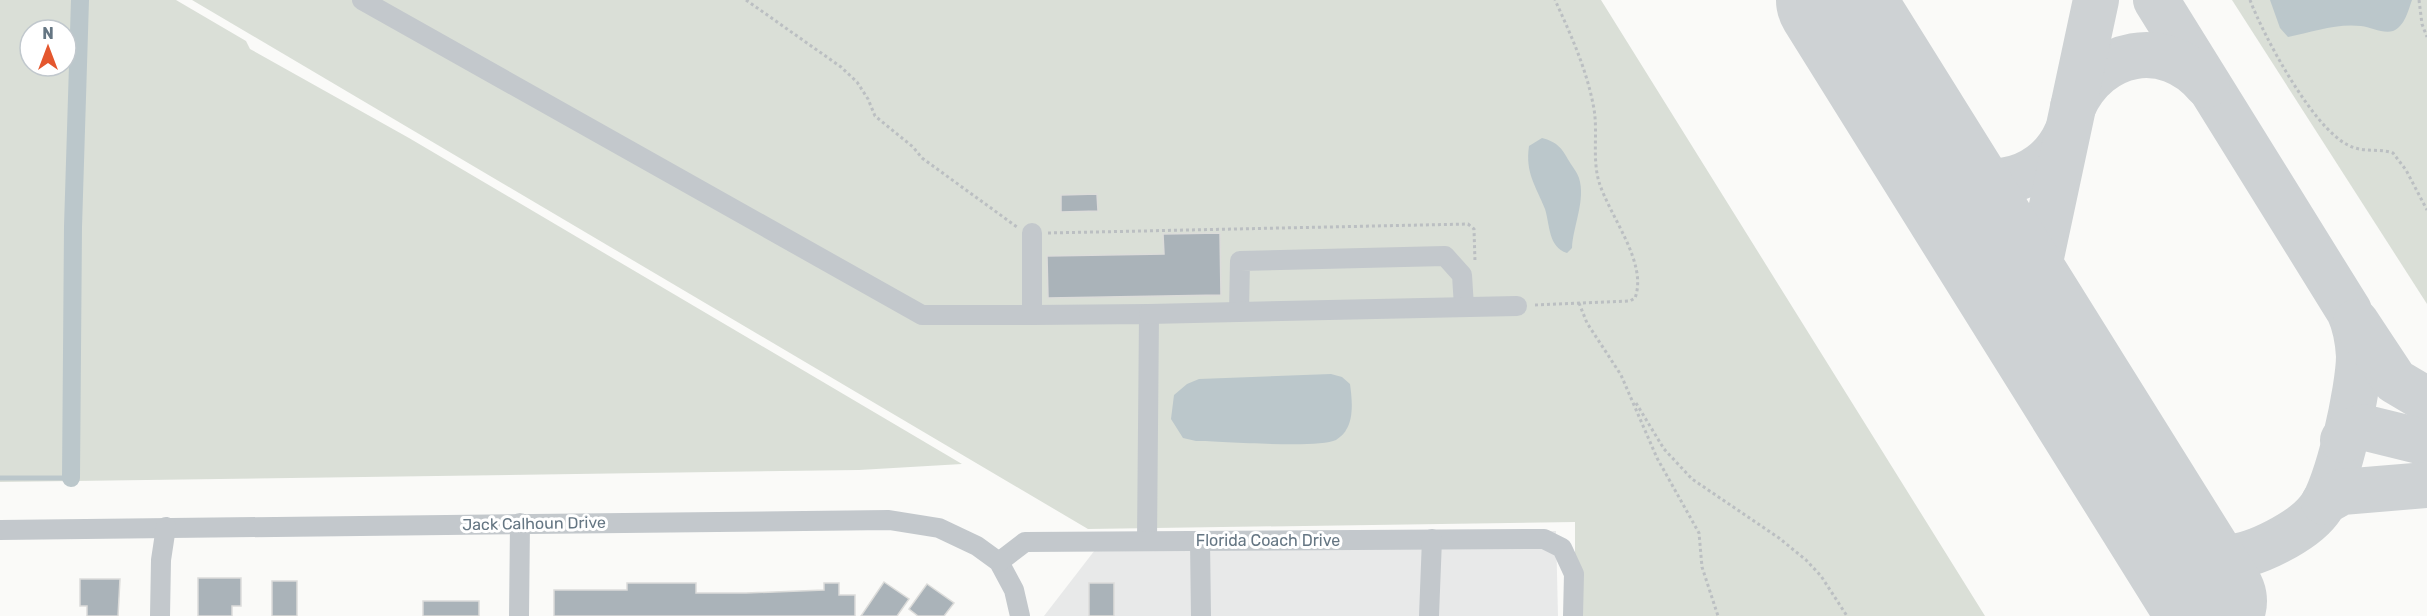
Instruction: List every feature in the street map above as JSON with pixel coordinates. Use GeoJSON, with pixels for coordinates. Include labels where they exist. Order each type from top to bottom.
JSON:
{"type":"FeatureCollection","features":[{"type":"Feature","properties":{"kind":"street"},"geometry":{"type":"LineString","coordinates":[[362,0],[922,315],[1149,314],[1516,306]]}},
{"type":"Feature","properties":{"kind":"street"},"geometry":{"type":"LineString","coordinates":[[1025,231],[1032,315]]}},
{"type":"Feature","properties":{"kind":"street"},"geometry":{"type":"LineString","coordinates":[[1239,312],[1240,261],[1434,256],[1445,256],[1462,275],[1464,307]]}},
{"type":"Feature","properties":{"kind":"street"},"geometry":{"type":"LineString","coordinates":[[1147,541],[1149,314]]}},
{"type":"Feature","properties":{"kind":"street","name":"Jack Calhoun Drive"},"geometry":{"type":"LineString","coordinates":[[0,530],[889,520],[939,528],[977,546],[999,562],[1014,590],[1020,616]]}},
{"type":"Feature","properties":{"kind":"street"},"geometry":{"type":"LineString","coordinates":[[519,616],[520,523]]}},
{"type":"Feature","properties":{"kind":"street"},"geometry":{"type":"LineString","coordinates":[[160,616],[161,560],[166,527]]}},
{"type":"Feature","properties":{"kind":"street"},"geometry":{"type":"LineString","coordinates":[[1429,616],[1432,539]]}},
{"type":"Feature","properties":{"kind":"street","name":"Florida Coach Drive"},"geometry":{"type":"LineString","coordinates":[[999,562],[1025,542],[1544,539],[1562,548],[1574,574],[1573,616]]}},
{"type":"Feature","properties":{"kind":"street"},"geometry":{"type":"LineString","coordinates":[[1200,541],[1201,616]]}},
{"type":"Feature","properties":{"kind":"path"},"geometry":{"type":"LineString","coordinates":[[746,0],[841,67],[862,91],[875,116],[914,147],[922,158],[1025,231]]}},
{"type":"Feature","properties":{"kind":"path"},"geometry":{"type":"LineString","coordinates":[[1555,0],[1589,86],[1594,111],[1599,183],[1621,233],[1636,260],[1638,286]]}},
{"type":"Feature","properties":{"kind":"path"},"geometry":{"type":"LineString","coordinates":[[2250,0],[2258,22],[2277,57],[2332,134],[2354,148],[2393,153],[2406,170],[2427,210]]}},
{"type":"Feature","properties":{"kind":"path"},"geometry":{"type":"LineString","coordinates":[[2419,0],[2422,24],[2427,37]]}},
{"type":"Feature","properties":{"kind":"path"},"geometry":{"type":"LineString","coordinates":[[1578,302],[1580,311],[1664,449],[1692,479],[1779,538],[1806,560],[1821,576],[1847,616]]}},
{"type":"Feature","properties":{"kind":"path"},"geometry":{"type":"LineString","coordinates":[[1628,388],[1657,458],[1699,534],[1702,567],[1718,616]]}},
{"type":"Feature","properties":{"kind":"shaded area"},"geometry":{"type":"Polygon","coordinates":[[[0,0],[176,0],[246,41],[250,49],[409,138],[962,464],[859,470],[0,482],[0,0]]]}},
{"type":"Feature","properties":{"kind":"shaded area"},"geometry":{"type":"Polygon","coordinates":[[[192,0],[1601,0],[1985,616],[1575,616],[1575,522],[1088,529],[192,0]]]}},
{"type":"Feature","properties":{"kind":"shaded area"},"geometry":{"type":"Polygon","coordinates":[[[2232,0],[2427,0],[2427,304],[2232,0]]]}},
{"type":"Feature","properties":{"kind":"shaded area"},"geometry":{"type":"Polygon","coordinates":[[[2270,0],[2412,0],[2403,22],[2393,31],[2352,25],[2324,28],[2288,37],[2280,28],[2270,0]]]}},
{"type":"Feature","properties":{"kind":"shaded area"},"geometry":{"type":"Polygon","coordinates":[[[1542,138],[1552,141],[1561,149],[1576,171],[1581,186],[1572,248],[1567,253],[1556,246],[1553,241],[1545,209],[1530,172],[1529,146],[1542,138]]]}},
{"type":"Feature","properties":{"kind":"shaded area"},"geometry":{"type":"Polygon","coordinates":[[[1331,374],[1342,377],[1350,384],[1351,414],[1349,425],[1344,433],[1336,440],[1326,443],[1196,441],[1183,438],[1171,419],[1174,395],[1187,384],[1199,379],[1331,374]]]}},
{"type":"Feature","properties":{"kind":"shaded area"},"geometry":{"type":"Polygon","coordinates":[[[1556,531],[1558,616],[1044,616],[1105,537],[1556,531]]]}},
{"type":"Feature","properties":{"kind":"building"},"geometry":{"type":"Polygon","coordinates":[[[1097,194],[1098,211],[1061,212],[1061,195],[1097,194]]]}},
{"type":"Feature","properties":{"kind":"building"},"geometry":{"type":"Polygon","coordinates":[[[1220,233],[1221,295],[1048,298],[1047,256],[1164,254],[1163,234],[1220,233]]]}},
{"type":"Feature","properties":{"kind":"building"},"geometry":{"type":"Polygon","coordinates":[[[198,578],[241,578],[241,606],[232,606],[232,616],[198,616],[198,578]]]}},
{"type":"Feature","properties":{"kind":"building"},"geometry":{"type":"Polygon","coordinates":[[[80,579],[120,579],[118,616],[87,616],[87,606],[80,606],[80,579]]]}},
{"type":"Feature","properties":{"kind":"building"},"geometry":{"type":"Polygon","coordinates":[[[272,581],[297,581],[297,616],[272,616],[272,581]]]}},
{"type":"Feature","properties":{"kind":"building"},"geometry":{"type":"Polygon","coordinates":[[[884,582],[909,599],[897,616],[861,616],[884,582]]]}},
{"type":"Feature","properties":{"kind":"building"},"geometry":{"type":"Polygon","coordinates":[[[627,583],[696,583],[696,593],[746,593],[824,590],[824,583],[839,583],[839,595],[855,595],[855,616],[554,616],[554,590],[627,590],[627,583]]]}},
{"type":"Feature","properties":{"kind":"building"},"geometry":{"type":"Polygon","coordinates":[[[1089,583],[1114,583],[1114,616],[1089,616],[1089,583]]]}},
{"type":"Feature","properties":{"kind":"building"},"geometry":{"type":"Polygon","coordinates":[[[927,584],[954,603],[944,616],[918,616],[909,609],[927,584]]]}},
{"type":"Feature","properties":{"kind":"building"},"geometry":{"type":"Polygon","coordinates":[[[423,601],[479,601],[479,616],[423,616],[423,601]]]}},
{"type":"Feature","properties":{"kind":"waterway"},"geometry":{"type":"LineString","coordinates":[[71,478],[73,227],[80,0]]}},
{"type":"Feature","properties":{"kind":"waterway"},"geometry":{"type":"LineString","coordinates":[[0,478],[71,478]]}},
{"type":"Feature","properties":{"kind":"taxiway"},"geometry":{"type":"LineString","coordinates":[[2092,407],[2038,319],[2034,290],[2096,0]]}},
{"type":"Feature","properties":{"kind":"taxiway"},"geometry":{"type":"LineString","coordinates":[[2156,0],[2349,311],[2358,344],[2358,371],[2346,436],[2333,481],[2319,510],[2302,526],[2264,548],[2227,557]]}},
{"type":"Feature","properties":{"kind":"taxiway"},"geometry":{"type":"LineString","coordinates":[[1847,14],[1931,149],[1946,165],[1964,176],[1984,181],[2004,181],[2023,175],[2041,165],[2056,151],[2067,132]]}},
{"type":"Feature","properties":{"kind":"taxiway"},"geometry":{"type":"LineString","coordinates":[[2073,107],[2084,88],[2099,73],[2115,62],[2134,56],[2153,55],[2172,60],[2190,70],[2207,85]]}},
{"type":"Feature","properties":{"kind":"taxiway"},"geometry":{"type":"LineString","coordinates":[[2356,322],[2395,381],[2427,400]]}},
{"type":"Feature","properties":{"kind":"taxiway"},"geometry":{"type":"LineString","coordinates":[[2343,440],[2350,432],[2362,427],[2427,443]]}},
{"type":"Feature","properties":{"kind":"taxiway"},"geometry":{"type":"LineString","coordinates":[[2324,502],[2342,492],[2427,485]]}},
{"type":"Feature","properties":{"kind":"runway"},"geometry":{"type":"LineString","coordinates":[[1834,0],[2209,601]]}}]}
